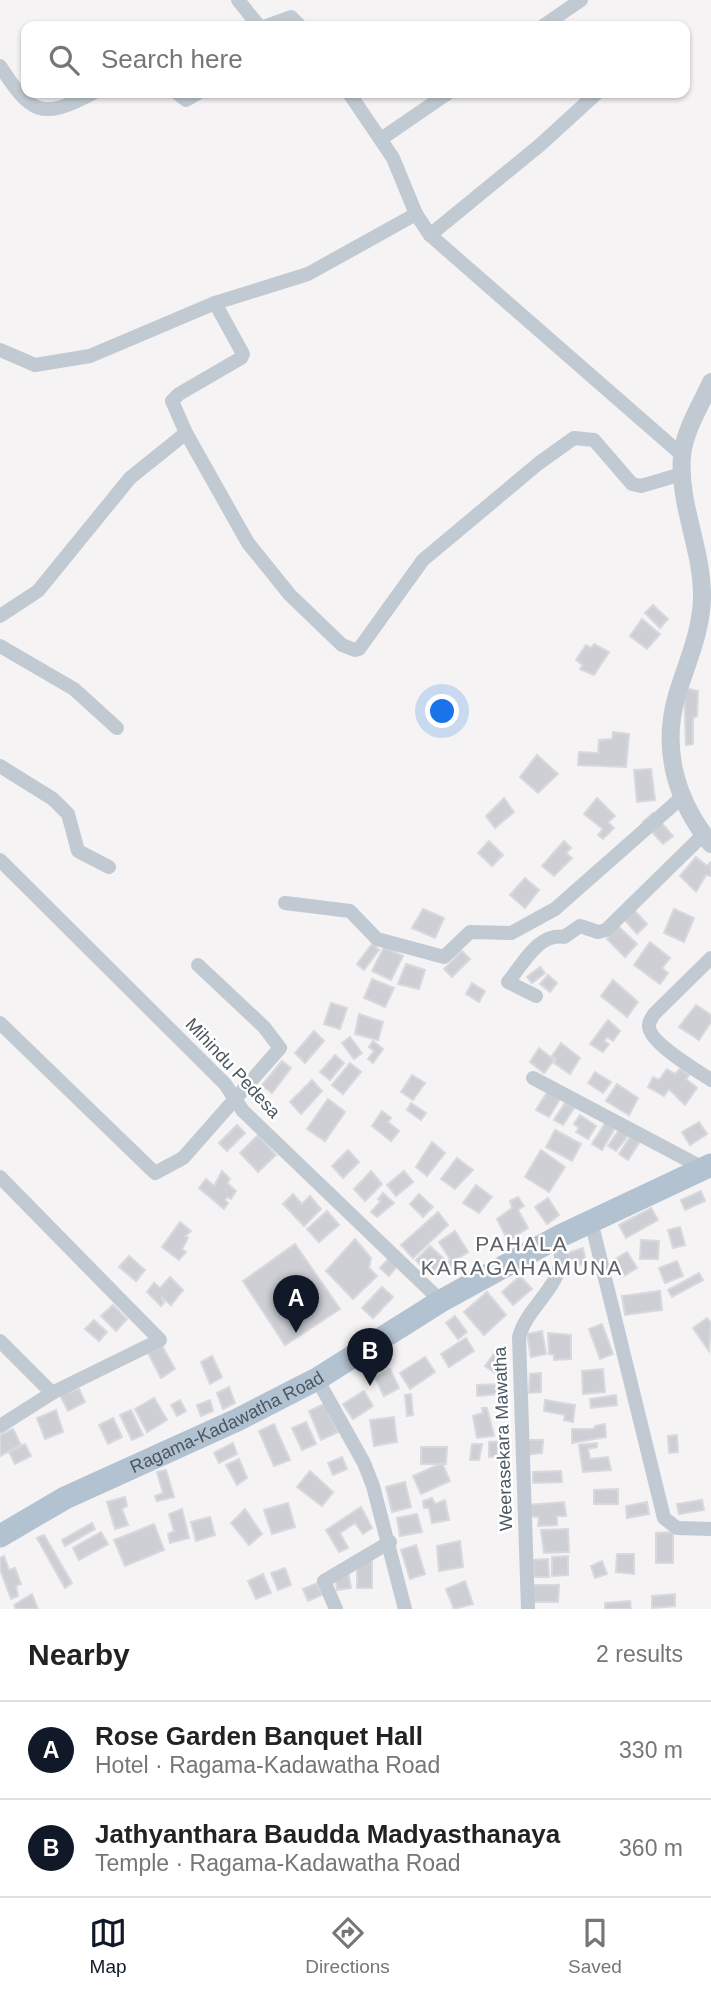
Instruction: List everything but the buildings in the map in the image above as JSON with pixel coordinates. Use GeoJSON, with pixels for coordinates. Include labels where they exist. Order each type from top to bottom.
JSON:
{"type":"FeatureCollection","features":[{"type":"Feature","properties":{"kind":"main road","name":"Ragama-Kadawatha Road"},"geometry":{"type":"LineString","coordinates":[[1,1533],[65,1498],[237,1420],[317,1379],[441,1301],[558,1237],[707,1166]]}},
{"type":"Feature","properties":{"kind":"street"},"geometry":{"type":"LineString","coordinates":[[238,0],[256,21]]}},
{"type":"Feature","properties":{"kind":"street"},"geometry":{"type":"LineString","coordinates":[[550,21],[581,0]]}},
{"type":"Feature","properties":{"kind":"street"},"geometry":{"type":"LineString","coordinates":[[0,66],[21,97]]}},
{"type":"Feature","properties":{"kind":"street"},"geometry":{"type":"LineString","coordinates":[[22,98],[30,106],[44,110],[84,98]]}},
{"type":"Feature","properties":{"kind":"street"},"geometry":{"type":"LineString","coordinates":[[352,98],[401,173],[416,214],[429,235],[682,454]]}},
{"type":"Feature","properties":{"kind":"street"},"geometry":{"type":"LineString","coordinates":[[381,139],[441,98]]}},
{"type":"Feature","properties":{"kind":"street"},"geometry":{"type":"LineString","coordinates":[[429,235],[540,145],[592,98]]}},
{"type":"Feature","properties":{"kind":"street"},"geometry":{"type":"LineString","coordinates":[[0,350],[35,365],[90,356],[215,303],[308,274],[416,214]]}},
{"type":"Feature","properties":{"kind":"street"},"geometry":{"type":"LineString","coordinates":[[215,303],[243,354],[241,358],[179,394],[173,401],[186,433],[248,543],[290,595],[342,645],[355,650],[359,649],[423,560],[539,463],[574,438],[594,440],[632,484],[641,486],[682,474]]}},
{"type":"Feature","properties":{"kind":"street"},"geometry":{"type":"LineString","coordinates":[[536,996],[508,982],[544,939],[554,935],[564,937],[580,926],[598,932],[606,930],[707,839],[681,798],[672,760],[670,735],[677,694],[697,640],[702,592],[700,566],[682,474],[682,454],[711,382]]}},
{"type":"Feature","properties":{"kind":"street"},"geometry":{"type":"LineString","coordinates":[[0,616],[38,591],[130,478],[186,433]]}},
{"type":"Feature","properties":{"kind":"street"},"geometry":{"type":"LineString","coordinates":[[0,646],[74,689],[117,728]]}},
{"type":"Feature","properties":{"kind":"street"},"geometry":{"type":"LineString","coordinates":[[0,766],[53,799],[68,814],[78,851],[109,867]]}},
{"type":"Feature","properties":{"kind":"street"},"geometry":{"type":"LineString","coordinates":[[285,903],[350,911],[377,939],[443,957],[470,932],[511,933],[555,909],[681,798]]}},
{"type":"Feature","properties":{"kind":"street","name":"Mihindu Pedesa"},"geometry":{"type":"LineString","coordinates":[[0,860],[225,1084],[243,1111],[441,1301]]}},
{"type":"Feature","properties":{"kind":"street"},"geometry":{"type":"LineString","coordinates":[[711,958],[654,1014],[649,1025],[651,1035],[660,1044],[711,1080]]}},
{"type":"Feature","properties":{"kind":"street"},"geometry":{"type":"LineString","coordinates":[[0,1023],[155,1173],[183,1158],[280,1048],[264,1027],[198,964]]}},
{"type":"Feature","properties":{"kind":"street"},"geometry":{"type":"LineString","coordinates":[[533,1078],[707,1166]]}},
{"type":"Feature","properties":{"kind":"street"},"geometry":{"type":"LineString","coordinates":[[0,1177],[160,1340],[52,1393],[0,1426]]}},
{"type":"Feature","properties":{"kind":"street"},"geometry":{"type":"LineString","coordinates":[[591,1221],[664,1518],[677,1528],[711,1529]]}},
{"type":"Feature","properties":{"kind":"street","name":"Weerasekara Mawatha"},"geometry":{"type":"LineString","coordinates":[[528,1609],[519,1337],[522,1323],[548,1288],[561,1260],[558,1237]]}},
{"type":"Feature","properties":{"kind":"street"},"geometry":{"type":"LineString","coordinates":[[0,1341],[52,1393]]}},
{"type":"Feature","properties":{"kind":"street"},"geometry":{"type":"LineString","coordinates":[[317,1379],[364,1463],[390,1542],[405,1609]]}},
{"type":"Feature","properties":{"kind":"street"},"geometry":{"type":"LineString","coordinates":[[336,1609],[324,1581],[390,1542]]}},
{"type":"Feature","properties":{"kind":"place","name":"Rose Garden Banquet Hall"},"geometry":{"type":"Point","coordinates":[296,1333]}},
{"type":"Feature","properties":{"kind":"place","name":"Jathyanthara Baudda Madyasthanaya"},"geometry":{"type":"Point","coordinates":[370,1386]}},
{"type":"Feature","properties":{"kind":"district","name":"PAHALA KARAGAHAMUNA"},"geometry":{"type":"Point","coordinates":[522,1256]}}]}
